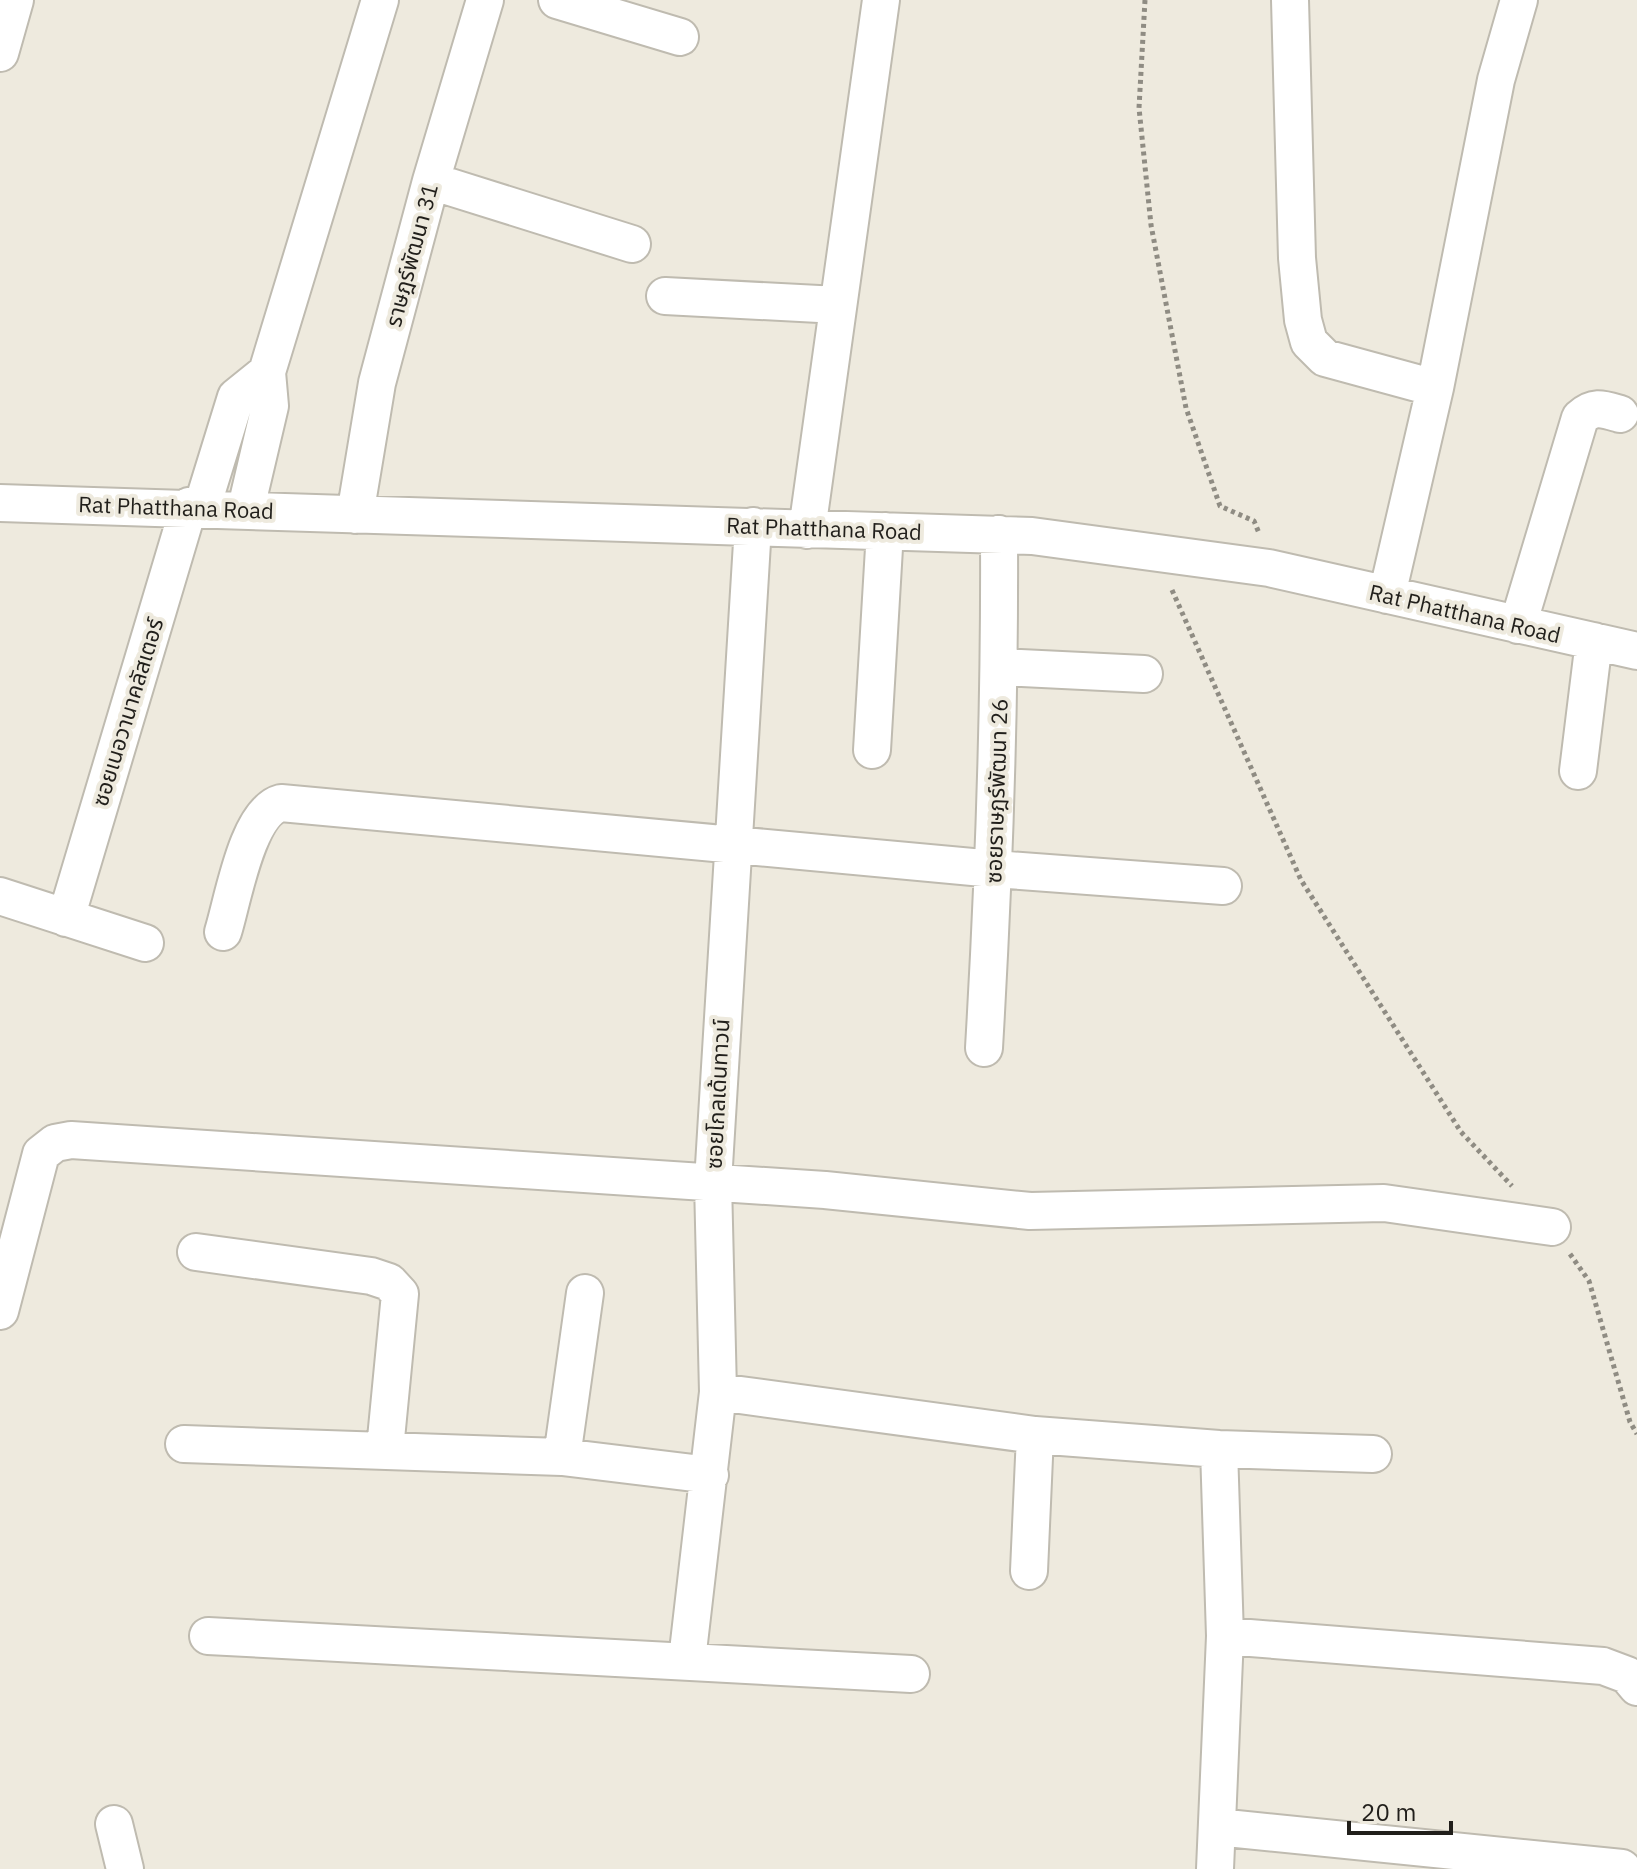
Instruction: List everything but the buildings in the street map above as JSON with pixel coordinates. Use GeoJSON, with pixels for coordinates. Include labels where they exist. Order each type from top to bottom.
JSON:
{"type":"FeatureCollection","features":[{"type":"Feature","properties":{"kind":"street"},"geometry":{"type":"LineString","coordinates":[[0,53],[15,0]]}},
{"type":"Feature","properties":{"kind":"street"},"geometry":{"type":"LineString","coordinates":[[246,508],[270,406],[267,372],[380,0]]}},
{"type":"Feature","properties":{"kind":"street","name":"ราษฎร์พัฒนา 31"},"geometry":{"type":"LineString","coordinates":[[355,515],[377,383],[431,181],[485,0]]}},
{"type":"Feature","properties":{"kind":"street"},"geometry":{"type":"LineString","coordinates":[[557,0],[680,37]]}},
{"type":"Feature","properties":{"kind":"street"},"geometry":{"type":"LineString","coordinates":[[807,530],[881,0]]}},
{"type":"Feature","properties":{"kind":"street"},"geometry":{"type":"LineString","coordinates":[[1290,0],[1297,258],[1303,320],[1309,342],[1325,358],[1435,388]]}},
{"type":"Feature","properties":{"kind":"street"},"geometry":{"type":"LineString","coordinates":[[1387,595],[1435,388],[1496,80],[1519,0]]}},
{"type":"Feature","properties":{"kind":"street"},"geometry":{"type":"LineString","coordinates":[[431,181],[632,244]]}},
{"type":"Feature","properties":{"kind":"street"},"geometry":{"type":"LineString","coordinates":[[665,296],[838,305]]}},
{"type":"Feature","properties":{"kind":"street","name":"ซอยเนอวานาคลัสเตอร์"},"geometry":{"type":"LineString","coordinates":[[66,918],[196,507],[236,397],[267,372]]}},
{"type":"Feature","properties":{"kind":"street"},"geometry":{"type":"LineString","coordinates":[[1518,625],[1580,418],[1590,409],[1601,408],[1620,414]]}},
{"type":"Feature","properties":{"kind":"street","name":"Rat Phatthana Road"},"geometry":{"type":"LineString","coordinates":[[0,503],[246,508],[355,515],[999,534],[1092,543],[1269,568],[1637,651]]}},
{"type":"Feature","properties":{"kind":"street","name":"ซอยโกลเด้นทาวน์"},"geometry":{"type":"LineString","coordinates":[[687,1660],[718,1392],[713,1182],[753,526]]}},
{"type":"Feature","properties":{"kind":"street"},"geometry":{"type":"LineString","coordinates":[[872,750],[885,531]]}},
{"type":"Feature","properties":{"kind":"street","name":"ซอยราษฎร์พัฒนา 26"},"geometry":{"type":"LineString","coordinates":[[984,1048],[994,869],[1000,667],[999,534]]}},
{"type":"Feature","properties":{"kind":"street"},"geometry":{"type":"LineString","coordinates":[[1578,771],[1594,641]]}},
{"type":"Feature","properties":{"kind":"street"},"geometry":{"type":"LineString","coordinates":[[1000,667],[1144,674]]}},
{"type":"Feature","properties":{"kind":"street"},"geometry":{"type":"LineString","coordinates":[[223,932],[253,831],[262,814],[270,806],[281,803],[994,869],[1223,886]]}},
{"type":"Feature","properties":{"kind":"street"},"geometry":{"type":"LineString","coordinates":[[0,896],[145,943]]}},
{"type":"Feature","properties":{"kind":"street"},"geometry":{"type":"LineString","coordinates":[[0,1311],[41,1154],[55,1143],[71,1140],[713,1182],[1030,1211],[1384,1203],[1552,1227]]}},
{"type":"Feature","properties":{"kind":"street"},"geometry":{"type":"LineString","coordinates":[[196,1252],[371,1276],[389,1282],[400,1294],[385,1449]]}},
{"type":"Feature","properties":{"kind":"street"},"geometry":{"type":"LineString","coordinates":[[562,1457],[585,1293]]}},
{"type":"Feature","properties":{"kind":"street"},"geometry":{"type":"LineString","coordinates":[[718,1392],[1035,1435],[1219,1449],[1373,1454]]}},
{"type":"Feature","properties":{"kind":"street"},"geometry":{"type":"LineString","coordinates":[[1029,1571],[1035,1435]]}},
{"type":"Feature","properties":{"kind":"street"},"geometry":{"type":"LineString","coordinates":[[184,1444],[562,1457],[710,1475]]}},
{"type":"Feature","properties":{"kind":"street"},"geometry":{"type":"LineString","coordinates":[[1215,1869],[1225,1636],[1219,1449]]}},
{"type":"Feature","properties":{"kind":"street"},"geometry":{"type":"LineString","coordinates":[[208,1636],[911,1674]]}},
{"type":"Feature","properties":{"kind":"street"},"geometry":{"type":"LineString","coordinates":[[1225,1636],[1603,1666],[1627,1675],[1637,1687]]}},
{"type":"Feature","properties":{"kind":"street"},"geometry":{"type":"LineString","coordinates":[[114,1824],[125,1869]]}},
{"type":"Feature","properties":{"kind":"street"},"geometry":{"type":"LineString","coordinates":[[1217,1827],[1622,1868]]}},
{"type":"Feature","properties":{"kind":"path"},"geometry":{"type":"LineString","coordinates":[[1145,0],[1139,108],[1151,225],[1186,408],[1220,506],[1254,521]]}},
{"type":"Feature","properties":{"kind":"path"},"geometry":{"type":"LineString","coordinates":[[1173,590],[1301,880],[1461,1132],[1552,1227],[1589,1281],[1630,1422],[1637,1434]]}}]}
